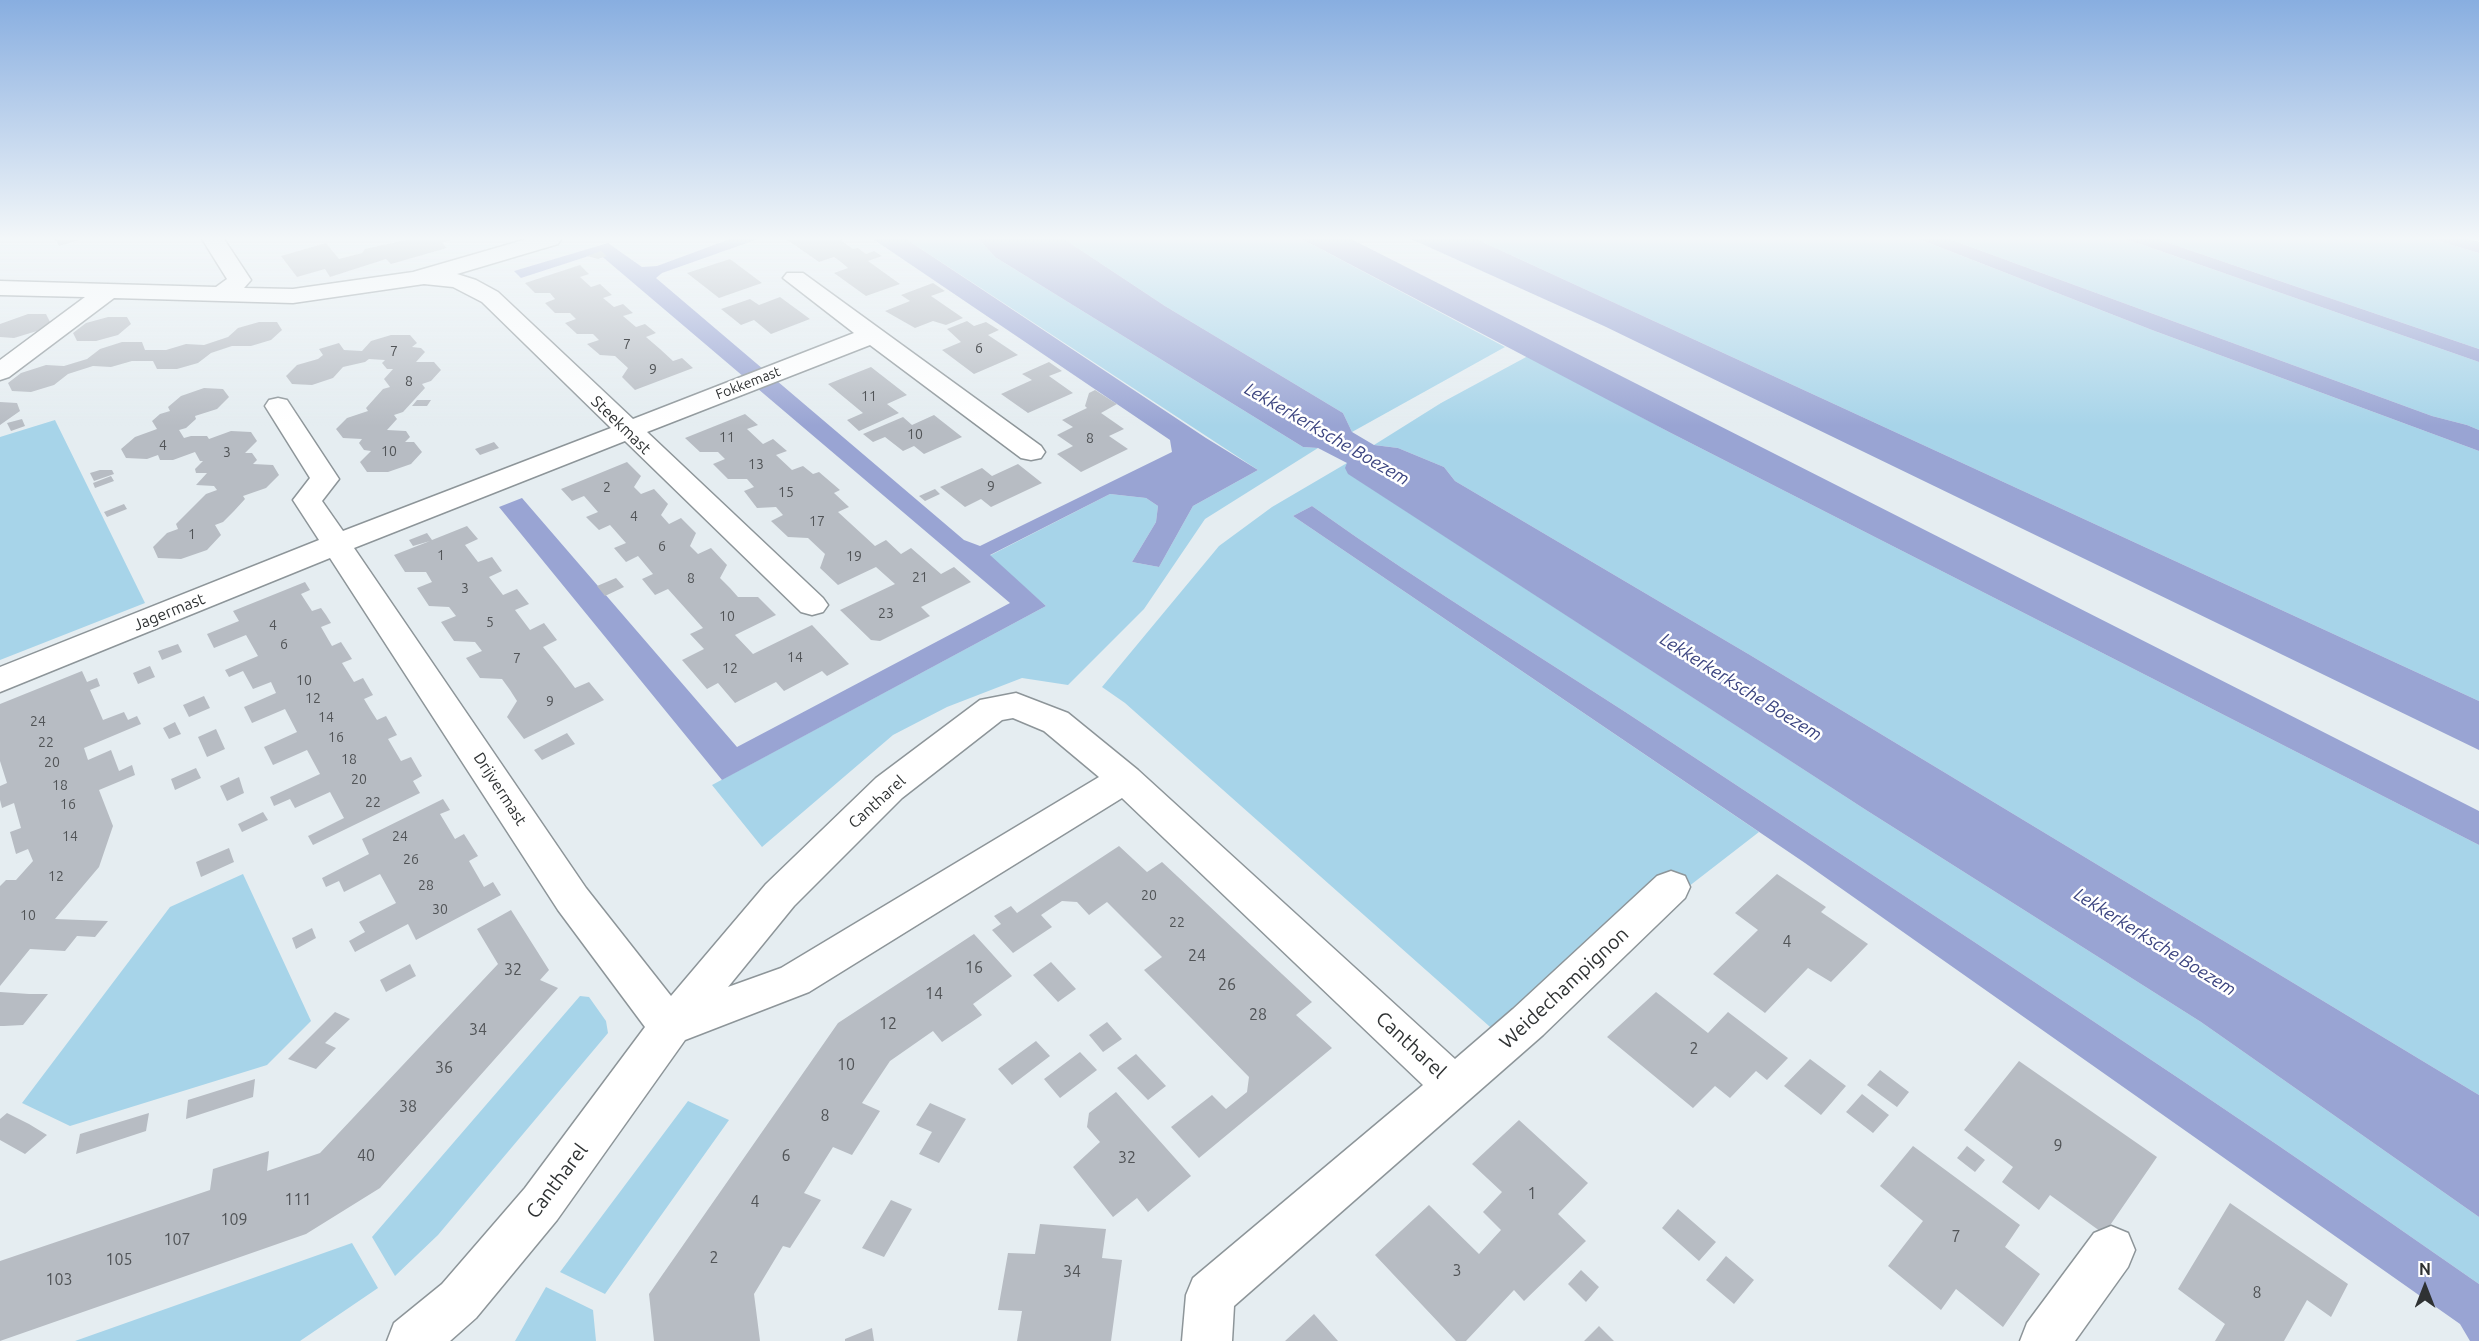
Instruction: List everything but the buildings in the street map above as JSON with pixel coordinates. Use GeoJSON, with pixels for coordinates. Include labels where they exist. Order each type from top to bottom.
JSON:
{"type":"FeatureCollection","features":[{"type":"Feature","properties":{"kind":"street"},"geometry":{"type":"LineString","coordinates":[[0,372],[95,302]]}},
{"type":"Feature","properties":{"kind":"street","name":"Steekmast"},"geometry":{"type":"LineString","coordinates":[[495,302],[812,605]]}},
{"type":"Feature","properties":{"kind":"street"},"geometry":{"type":"LineString","coordinates":[[825,302],[1031,452]]}},
{"type":"Feature","properties":{"kind":"street","name":"Fokkemast"},"geometry":{"type":"LineString","coordinates":[[627,430],[870,336]]}},
{"type":"Feature","properties":{"kind":"street"},"geometry":{"type":"LineString","coordinates":[[278,406],[325,479],[307,500],[337,544]]}},
{"type":"Feature","properties":{"kind":"street","name":"Jagermast"},"geometry":{"type":"LineString","coordinates":[[0,680],[627,430]]}},
{"type":"Feature","properties":{"kind":"street","name":"Drijvermast"},"geometry":{"type":"LineString","coordinates":[[337,544],[572,899],[670,1028]]}},
{"type":"Feature","properties":{"kind":"street","name":"Cantharel"},"geometry":{"type":"LineString","coordinates":[[412,1341],[450,1321],[541,1204],[670,1028],[780,895],[889,788],[992,709],[1016,705],[1056,723],[1125,779],[1454,1086],[1210,1295],[1207,1341]]}},
{"type":"Feature","properties":{"kind":"street"},"geometry":{"type":"LineString","coordinates":[[670,1028],[795,981],[1125,779]]}},
{"type":"Feature","properties":{"kind":"street","name":"Weidechampignon"},"geometry":{"type":"LineString","coordinates":[[1454,1086],[1528,1022],[1671,887]]}},
{"type":"Feature","properties":{"kind":"street"},"geometry":{"type":"LineString","coordinates":[[2045,1341],[2111,1250]]}},
{"type":"Feature","properties":{"kind":"shaded area"},"geometry":{"type":"Polygon","coordinates":[[[1001,302],[1067,302],[1303,447],[1318,448],[1205,519],[1144,609],[1068,685],[1022,678],[947,707],[893,735],[762,847],[712,785],[1046,606],[989,556],[1110,494],[1146,498],[1158,506],[1156,522],[1132,562],[1159,567],[1193,506],[1258,470],[1001,302]]]}},
{"type":"Feature","properties":{"kind":"shaded area"},"geometry":{"type":"Polygon","coordinates":[[[1158,302],[1420,302],[1505,347],[1352,432],[1343,413],[1158,302]]]}},
{"type":"Feature","properties":{"kind":"shaded area"},"geometry":{"type":"Polygon","coordinates":[[[1612,302],[2079,302],[2479,451],[2479,701],[1612,302]]]}},
{"type":"Feature","properties":{"kind":"shaded area"},"geometry":{"type":"Polygon","coordinates":[[[2120,302],[2306,302],[2479,362],[2479,430],[2432,416],[2120,302]]]}},
{"type":"Feature","properties":{"kind":"shaded area"},"geometry":{"type":"Polygon","coordinates":[[[2340,302],[2479,302],[2479,349],[2340,302]]]}},
{"type":"Feature","properties":{"kind":"shaded area"},"geometry":{"type":"Polygon","coordinates":[[[1528,356],[1669,432],[2479,845],[2479,1095],[1750,655],[1455,481],[1444,467],[1398,448],[1374,445],[1441,403],[1528,356]]]}},
{"type":"Feature","properties":{"kind":"shaded area"},"geometry":{"type":"Polygon","coordinates":[[[55,420],[145,603],[0,660],[0,437],[55,420]]]}},
{"type":"Feature","properties":{"kind":"shaded area"},"geometry":{"type":"Polygon","coordinates":[[[1347,463],[1349,474],[1866,810],[2201,1022],[2479,1217],[2479,1284],[2077,1010],[1400,567],[1312,506],[1293,516],[1759,832],[1498,1034],[1125,703],[1102,687],[1219,546],[1272,507],[1347,463]]]}},
{"type":"Feature","properties":{"kind":"shaded area"},"geometry":{"type":"Polygon","coordinates":[[[243,874],[311,1021],[267,1065],[70,1126],[22,1103],[170,907],[243,874]]]}},
{"type":"Feature","properties":{"kind":"shaded area"},"geometry":{"type":"Polygon","coordinates":[[[580,996],[589,997],[606,1021],[608,1033],[438,1235],[395,1276],[372,1237],[580,996]]]}},
{"type":"Feature","properties":{"kind":"shaded area"},"geometry":{"type":"Polygon","coordinates":[[[688,1101],[729,1120],[605,1294],[560,1272],[688,1101]]]}},
{"type":"Feature","properties":{"kind":"shaded area"},"geometry":{"type":"Polygon","coordinates":[[[352,1243],[378,1288],[300,1341],[75,1341],[352,1243]]]}},
{"type":"Feature","properties":{"kind":"shaded area"},"geometry":{"type":"Polygon","coordinates":[[[546,1287],[593,1310],[596,1341],[515,1341],[546,1287]]]}},
{"type":"Feature","properties":{"kind":"water"},"geometry":{"type":"Polygon","coordinates":[[[655,302],[684,302],[964,540],[980,546],[1172,452],[1170,440],[965,302],[1000,302],[1258,470],[1193,506],[1159,567],[1132,562],[1156,522],[1158,506],[1146,498],[1110,494],[990,555],[1046,606],[722,780],[499,507],[522,498],[737,747],[1010,603],[655,302]]]}},
{"type":"Feature","properties":{"kind":"water","name":"Lekkerkerksche Boezem"},"geometry":{"type":"Polygon","coordinates":[[[1067,302],[1158,302],[1343,413],[1352,432],[1374,445],[1398,448],[1444,467],[1455,481],[1750,655],[2479,1095],[2479,1217],[2201,1022],[1866,810],[1348,474],[1345,468],[1347,463],[1318,448],[1303,447],[1067,302]]]}},
{"type":"Feature","properties":{"kind":"water"},"geometry":{"type":"Polygon","coordinates":[[[1421,302],[1474,302],[2479,811],[2479,845],[1669,432],[1421,302]]]}},
{"type":"Feature","properties":{"kind":"water"},"geometry":{"type":"Polygon","coordinates":[[[1550,302],[1612,302],[2479,701],[2479,750],[1550,302]]]}},
{"type":"Feature","properties":{"kind":"water"},"geometry":{"type":"Polygon","coordinates":[[[2079,302],[2120,302],[2432,416],[2467,425],[2479,430],[2479,451],[2079,302]]]}},
{"type":"Feature","properties":{"kind":"water"},"geometry":{"type":"Polygon","coordinates":[[[2306,302],[2340,302],[2479,349],[2479,362],[2306,302]]]}},
{"type":"Feature","properties":{"kind":"water"},"geometry":{"type":"Polygon","coordinates":[[[1312,506],[1400,567],[2077,1010],[2479,1284],[2479,1341],[2470,1341],[2460,1324],[1805,863],[1293,516],[1312,506]]]}}]}
